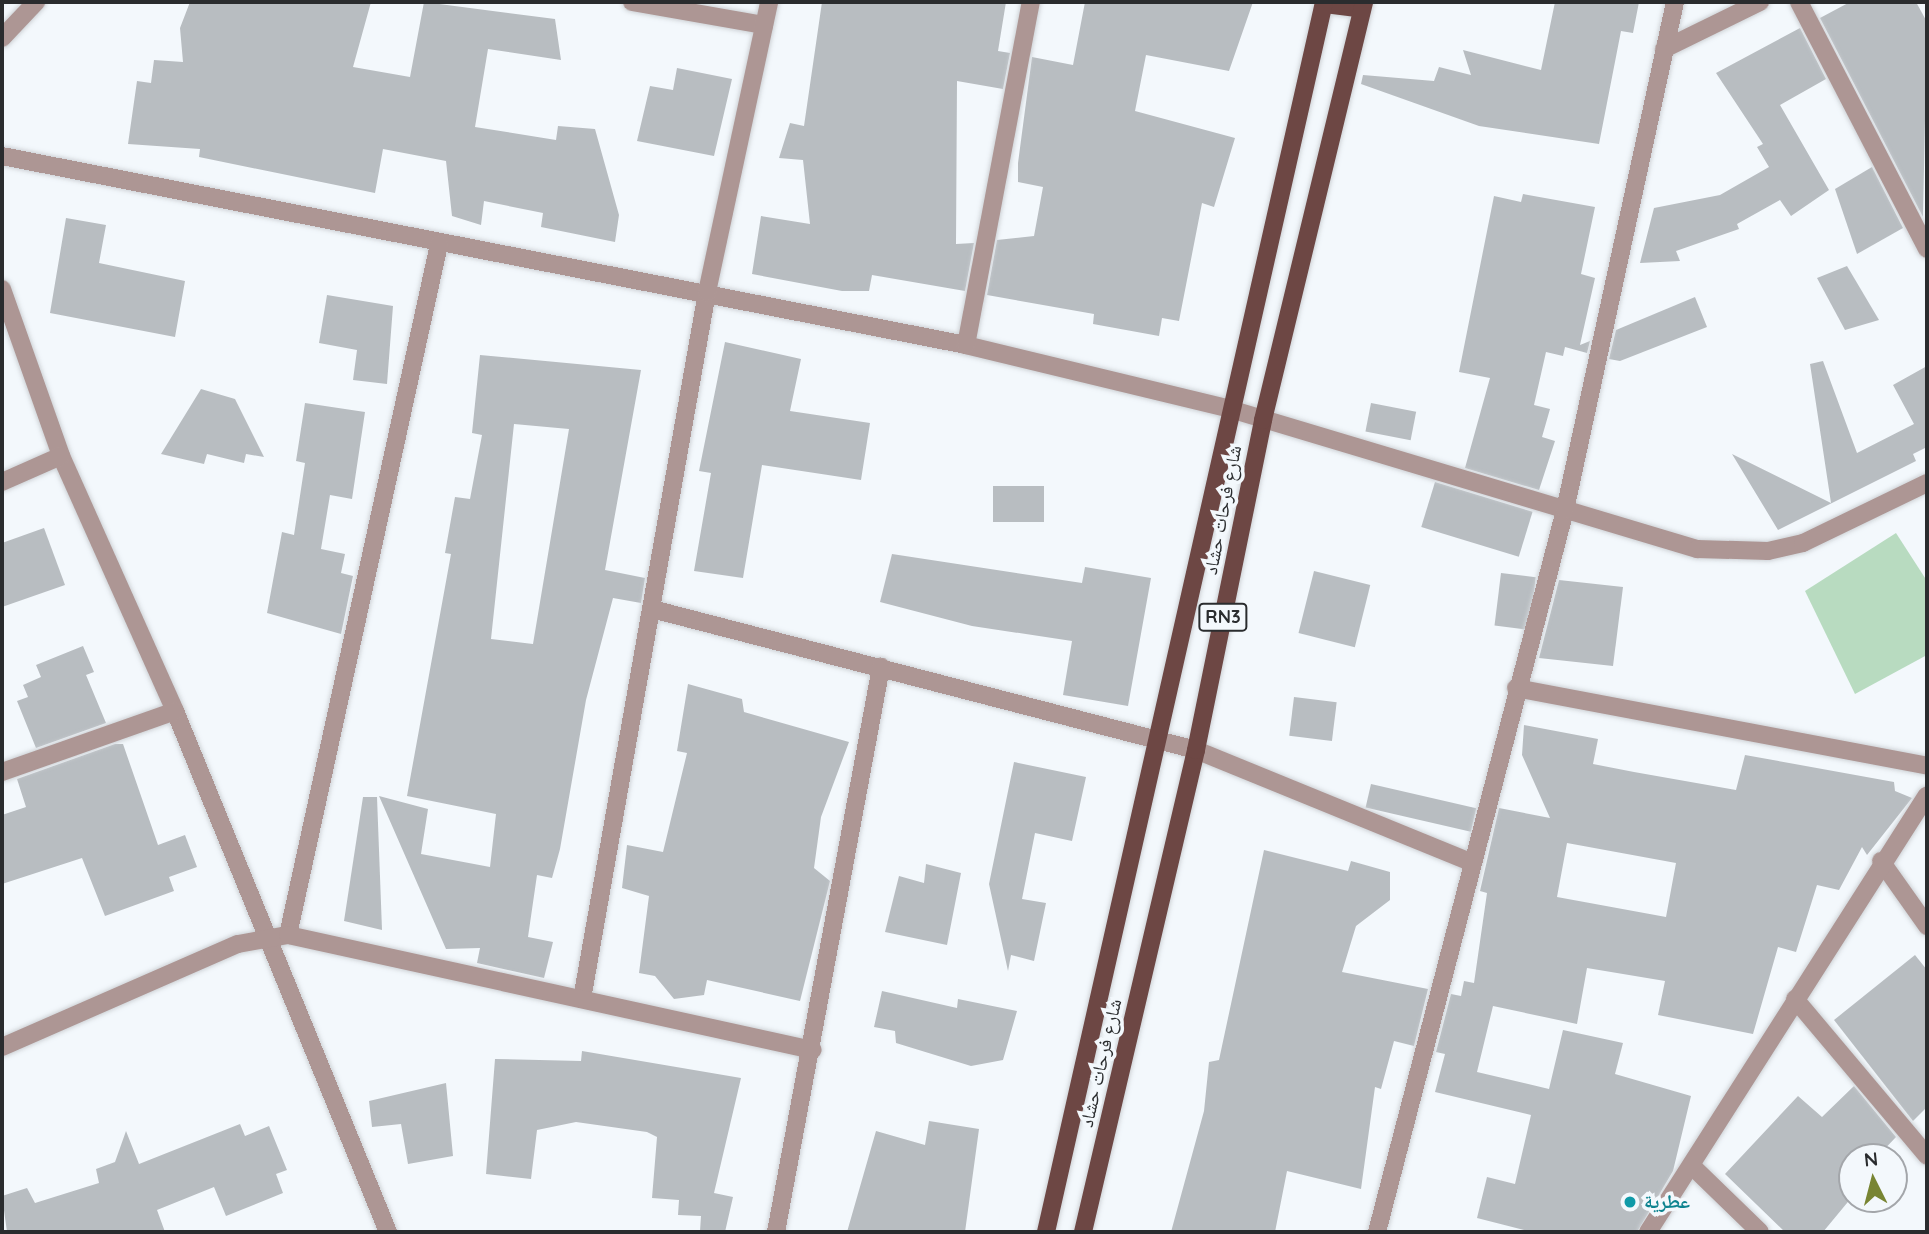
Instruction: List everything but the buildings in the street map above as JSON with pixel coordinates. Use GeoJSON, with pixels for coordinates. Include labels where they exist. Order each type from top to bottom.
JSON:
{"type":"FeatureCollection","features":[{"type":"Feature","properties":{"kind":"main road"},"geometry":{"type":"LineString","coordinates":[[1324,3],[1363,6]]}},
{"type":"Feature","properties":{"kind":"main road","name":"شارع فرحات حشاد"},"geometry":{"type":"LineString","coordinates":[[1046,1232],[1161,740],[1230,409],[1324,3]]}},
{"type":"Feature","properties":{"kind":"main road","name":"شارع فرحات حشاد"},"geometry":{"type":"LineString","coordinates":[[1083,1232],[1196,750],[1263,420],[1363,6]]}},
{"type":"Feature","properties":{"kind":"street"},"geometry":{"type":"LineString","coordinates":[[2,38],[36,2]]}},
{"type":"Feature","properties":{"kind":"street"},"geometry":{"type":"LineString","coordinates":[[632,2],[764,25]]}},
{"type":"Feature","properties":{"kind":"street"},"geometry":{"type":"LineString","coordinates":[[582,999],[707,292],[769,2]]}},
{"type":"Feature","properties":{"kind":"street"},"geometry":{"type":"LineString","coordinates":[[966,345],[1031,2]]}},
{"type":"Feature","properties":{"kind":"street"},"geometry":{"type":"LineString","coordinates":[[1377,1232],[1470,863],[1564,510],[1675,2]]}},
{"type":"Feature","properties":{"kind":"street"},"geometry":{"type":"LineString","coordinates":[[1664,49],[1760,2]]}},
{"type":"Feature","properties":{"kind":"street"},"geometry":{"type":"LineString","coordinates":[[1799,2],[1927,249]]}},
{"type":"Feature","properties":{"kind":"street"},"geometry":{"type":"LineString","coordinates":[[2,156],[439,244],[707,292],[966,345],[1230,409],[1697,549],[1768,551],[1826,534],[1927,482]]}},
{"type":"Feature","properties":{"kind":"street"},"geometry":{"type":"LineString","coordinates":[[288,935],[439,244]]}},
{"type":"Feature","properties":{"kind":"street"},"geometry":{"type":"LineString","coordinates":[[2,289],[61,456],[175,711],[264,937],[388,1232]]}},
{"type":"Feature","properties":{"kind":"street"},"geometry":{"type":"LineString","coordinates":[[2,482],[61,456]]}},
{"type":"Feature","properties":{"kind":"street"},"geometry":{"type":"LineString","coordinates":[[652,608],[1196,750],[1470,863]]}},
{"type":"Feature","properties":{"kind":"street"},"geometry":{"type":"LineString","coordinates":[[776,1232],[813,1050],[881,667]]}},
{"type":"Feature","properties":{"kind":"street"},"geometry":{"type":"LineString","coordinates":[[1516,688],[1927,766]]}},
{"type":"Feature","properties":{"kind":"street"},"geometry":{"type":"LineString","coordinates":[[2,772],[175,711]]}},
{"type":"Feature","properties":{"kind":"street"},"geometry":{"type":"LineString","coordinates":[[1648,1232],[1693,1167],[1881,861],[1927,794]]}},
{"type":"Feature","properties":{"kind":"street"},"geometry":{"type":"LineString","coordinates":[[1881,861],[1927,926]]}},
{"type":"Feature","properties":{"kind":"street"},"geometry":{"type":"LineString","coordinates":[[2,1047],[264,937],[288,935],[813,1050]]}},
{"type":"Feature","properties":{"kind":"street"},"geometry":{"type":"LineString","coordinates":[[1795,999],[1927,1157]]}},
{"type":"Feature","properties":{"kind":"street"},"geometry":{"type":"LineString","coordinates":[[1693,1167],[1760,1232]]}},
{"type":"Feature","properties":{"kind":"green space"},"geometry":{"type":"Polygon","coordinates":[[[1896,533],[1927,581],[1927,655],[1855,694],[1805,591],[1896,533]]]}},
{"type":"Feature","properties":{"kind":"place","name":"عطرية"},"geometry":{"type":"Point","coordinates":[1630,1202]}}]}
